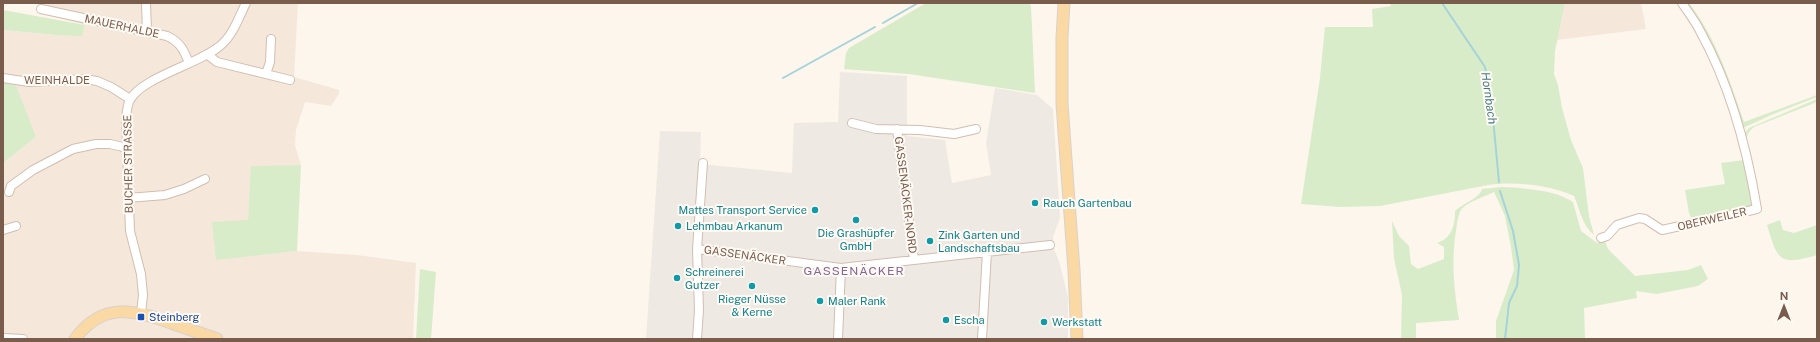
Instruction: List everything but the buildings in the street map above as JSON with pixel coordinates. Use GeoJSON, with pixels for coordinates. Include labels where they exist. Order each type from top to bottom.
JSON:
{"type":"FeatureCollection","features":[{"type":"Feature","properties":{"kind":"main road"},"geometry":{"type":"LineString","coordinates":[[1064,3],[1062,104],[1074,270],[1076,339]]}},
{"type":"Feature","properties":{"kind":"main road"},"geometry":{"type":"LineString","coordinates":[[75,339],[89,323],[111,312],[124,311],[141,313],[217,339]]}},
{"type":"Feature","properties":{"kind":"street"},"geometry":{"type":"LineString","coordinates":[[146,3],[147,31]]}},
{"type":"Feature","properties":{"kind":"street","name":"BUCHER STRASSE"},"geometry":{"type":"LineString","coordinates":[[141,313],[143,295],[141,274],[130,231],[128,198],[126,118],[130,99],[136,92],[153,81],[208,55],[222,45],[230,36],[246,3]]}},
{"type":"Feature","properties":{"kind":"street","name":"OBERWEILER"},"geometry":{"type":"LineString","coordinates":[[1601,238],[1608,236],[1617,225],[1632,219],[1645,219],[1662,230],[1757,209],[1751,171],[1719,72],[1700,31],[1682,3]]}},
{"type":"Feature","properties":{"kind":"street","name":"MAUERHALDE"},"geometry":{"type":"LineString","coordinates":[[41,9],[167,36],[177,41],[184,50],[189,63]]}},
{"type":"Feature","properties":{"kind":"street"},"geometry":{"type":"LineString","coordinates":[[266,74],[270,62],[271,39]]}},
{"type":"Feature","properties":{"kind":"street"},"geometry":{"type":"LineString","coordinates":[[208,55],[217,62],[290,80]]}},
{"type":"Feature","properties":{"kind":"street","name":"WEINHALDE"},"geometry":{"type":"LineString","coordinates":[[3,78],[29,82],[84,79],[97,81],[111,87],[130,99]]}},
{"type":"Feature","properties":{"kind":"street","name":"GASSENÄCKER-NORD"},"geometry":{"type":"LineString","coordinates":[[852,123],[876,129],[920,130],[954,134],[976,129]]}},
{"type":"Feature","properties":{"kind":"street","name":"GASSENÄCKER-NORD"},"geometry":{"type":"LineString","coordinates":[[897,130],[914,260]]}},
{"type":"Feature","properties":{"kind":"street"},"geometry":{"type":"LineString","coordinates":[[9,192],[11,186],[33,170],[73,149],[96,144],[110,144],[127,148]]}},
{"type":"Feature","properties":{"kind":"street","name":"GASSENÄCKER"},"geometry":{"type":"LineString","coordinates":[[697,339],[699,310],[697,249],[703,164]]}},
{"type":"Feature","properties":{"kind":"street"},"geometry":{"type":"LineString","coordinates":[[128,198],[165,195],[184,189],[205,179]]}},
{"type":"Feature","properties":{"kind":"street"},"geometry":{"type":"LineString","coordinates":[[3,230],[16,226]]}},
{"type":"Feature","properties":{"kind":"street","name":"GASSENÄCKER"},"geometry":{"type":"LineString","coordinates":[[697,249],[842,268],[1050,245]]}},
{"type":"Feature","properties":{"kind":"street"},"geometry":{"type":"LineString","coordinates":[[982,339],[987,252]]}},
{"type":"Feature","properties":{"kind":"street"},"geometry":{"type":"LineString","coordinates":[[838,339],[842,268]]}},
{"type":"Feature","properties":{"kind":"street"},"geometry":{"type":"LineString","coordinates":[[3,335],[23,339]]}},
{"type":"Feature","properties":{"kind":"shaded area"},"geometry":{"type":"Polygon","coordinates":[[[38,3],[298,3],[294,77],[339,90],[339,94],[331,106],[305,102],[296,130],[295,145],[301,165],[252,167],[248,220],[216,259],[297,251],[357,255],[416,263],[413,339],[3,339],[3,163],[36,137],[3,78],[3,30],[56,35],[82,35],[85,25],[38,12],[38,3]]]}},
{"type":"Feature","properties":{"kind":"shaded area"},"geometry":{"type":"Polygon","coordinates":[[[1565,3],[1641,3],[1646,29],[1557,40],[1565,3]]]}},
{"type":"Feature","properties":{"kind":"shaded area"},"geometry":{"type":"Polygon","coordinates":[[[840,72],[907,76],[907,136],[945,140],[952,183],[991,175],[986,143],[995,88],[1037,95],[1053,109],[1060,218],[1053,237],[1054,249],[1059,261],[1068,297],[1068,339],[646,339],[660,131],[701,132],[700,164],[792,173],[794,123],[838,122],[840,72]]]}},
{"type":"Feature","properties":{"kind":"green space"},"geometry":{"type":"Polygon","coordinates":[[[926,3],[1029,3],[1031,6],[1035,93],[909,74],[844,69],[846,53],[849,48],[926,3]]]}},
{"type":"Feature","properties":{"kind":"green space"},"geometry":{"type":"Polygon","coordinates":[[[1390,3],[1565,3],[1555,51],[1554,74],[1571,140],[1583,168],[1589,216],[1594,235],[1584,222],[1574,196],[1554,189],[1532,185],[1509,183],[1488,185],[1380,206],[1340,207],[1301,204],[1320,78],[1325,27],[1373,27],[1372,9],[1391,6],[1390,3]]]}},
{"type":"Feature","properties":{"kind":"green space"},"geometry":{"type":"Polygon","coordinates":[[[1685,3],[1689,3],[1699,16],[1715,45],[1728,76],[1744,122],[1817,95],[1817,97],[1771,115],[1741,129],[1685,3]]]}},
{"type":"Feature","properties":{"kind":"green space"},"geometry":{"type":"Polygon","coordinates":[[[3,10],[85,25],[82,36],[3,30],[3,10]]]}},
{"type":"Feature","properties":{"kind":"green space"},"geometry":{"type":"Polygon","coordinates":[[[3,82],[15,83],[36,137],[3,163],[3,82]]]}},
{"type":"Feature","properties":{"kind":"green space"},"geometry":{"type":"Polygon","coordinates":[[[1817,99],[1817,102],[1754,127],[1747,135],[1745,146],[1743,135],[1749,128],[1817,99]]]}},
{"type":"Feature","properties":{"kind":"green space"},"geometry":{"type":"Polygon","coordinates":[[[1744,160],[1752,204],[1748,209],[1692,220],[1689,213],[1685,190],[1725,184],[1721,163],[1744,160]]]}},
{"type":"Feature","properties":{"kind":"green space"},"geometry":{"type":"Polygon","coordinates":[[[301,165],[297,251],[216,260],[212,222],[248,220],[251,166],[301,165]]]}},
{"type":"Feature","properties":{"kind":"green space"},"geometry":{"type":"Polygon","coordinates":[[[1502,187],[1549,192],[1573,202],[1581,231],[1597,243],[1605,241],[1608,249],[1635,276],[1688,270],[1701,265],[1708,279],[1698,286],[1657,294],[1636,291],[1637,298],[1584,308],[1585,339],[1496,339],[1496,321],[1514,270],[1505,216],[1494,192],[1463,207],[1458,217],[1454,243],[1453,265],[1459,320],[1416,323],[1416,339],[1401,339],[1402,295],[1394,258],[1392,221],[1399,236],[1409,246],[1411,264],[1418,269],[1444,259],[1444,247],[1437,243],[1446,238],[1452,230],[1455,211],[1458,208],[1478,195],[1482,189],[1502,187]]]}},
{"type":"Feature","properties":{"kind":"green space"},"geometry":{"type":"Polygon","coordinates":[[[1780,220],[1783,230],[1794,233],[1817,225],[1817,255],[1795,260],[1787,260],[1782,258],[1774,246],[1767,225],[1780,220]]]}},
{"type":"Feature","properties":{"kind":"green space"},"geometry":{"type":"Polygon","coordinates":[[[420,269],[436,272],[431,339],[416,339],[420,269]]]}},
{"type":"Feature","properties":{"kind":"waterway"},"geometry":{"type":"LineString","coordinates":[[883,23],[918,3]]}},
{"type":"Feature","properties":{"kind":"waterway","name":"Hornbach"},"geometry":{"type":"LineString","coordinates":[[1442,3],[1485,67],[1491,97],[1499,182]]}},
{"type":"Feature","properties":{"kind":"waterway"},"geometry":{"type":"LineString","coordinates":[[783,78],[875,27]]}},
{"type":"Feature","properties":{"kind":"waterway","name":"Hornbach"},"geometry":{"type":"LineString","coordinates":[[1500,191],[1513,231],[1519,265],[1517,286],[1509,303],[1505,339]]}},
{"type":"Feature","properties":{"kind":"place","name":"Rauch Gartenbau"},"geometry":{"type":"Point","coordinates":[1035,203]}},
{"type":"Feature","properties":{"kind":"place","name":"Mattes Transport Service"},"geometry":{"type":"Point","coordinates":[815,210]}},
{"type":"Feature","properties":{"kind":"place","name":"Die Grashüpfer GmbH"},"geometry":{"type":"Point","coordinates":[856,220]}},
{"type":"Feature","properties":{"kind":"place","name":"Lehmbau Arkanum"},"geometry":{"type":"Point","coordinates":[678,226]}},
{"type":"Feature","properties":{"kind":"place","name":"Zink Garten und Landschaftsbau"},"geometry":{"type":"Point","coordinates":[930,241]}},
{"type":"Feature","properties":{"kind":"place","name":"Schreinerei Gutzer"},"geometry":{"type":"Point","coordinates":[677,278]}},
{"type":"Feature","properties":{"kind":"place","name":"Rieger Nüsse & Kerne"},"geometry":{"type":"Point","coordinates":[752,286]}},
{"type":"Feature","properties":{"kind":"place","name":"Maler Rank"},"geometry":{"type":"Point","coordinates":[820,301]}},
{"type":"Feature","properties":{"kind":"place","name":"Steinberg"},"geometry":{"type":"Point","coordinates":[141,317]}},
{"type":"Feature","properties":{"kind":"place","name":"Escha"},"geometry":{"type":"Point","coordinates":[946,320]}},
{"type":"Feature","properties":{"kind":"place","name":"Werkstatt"},"geometry":{"type":"Point","coordinates":[1044,322]}},
{"type":"Feature","properties":{"kind":"district","name":"GASSENÄCKER"},"geometry":{"type":"Point","coordinates":[854,271]}}]}
